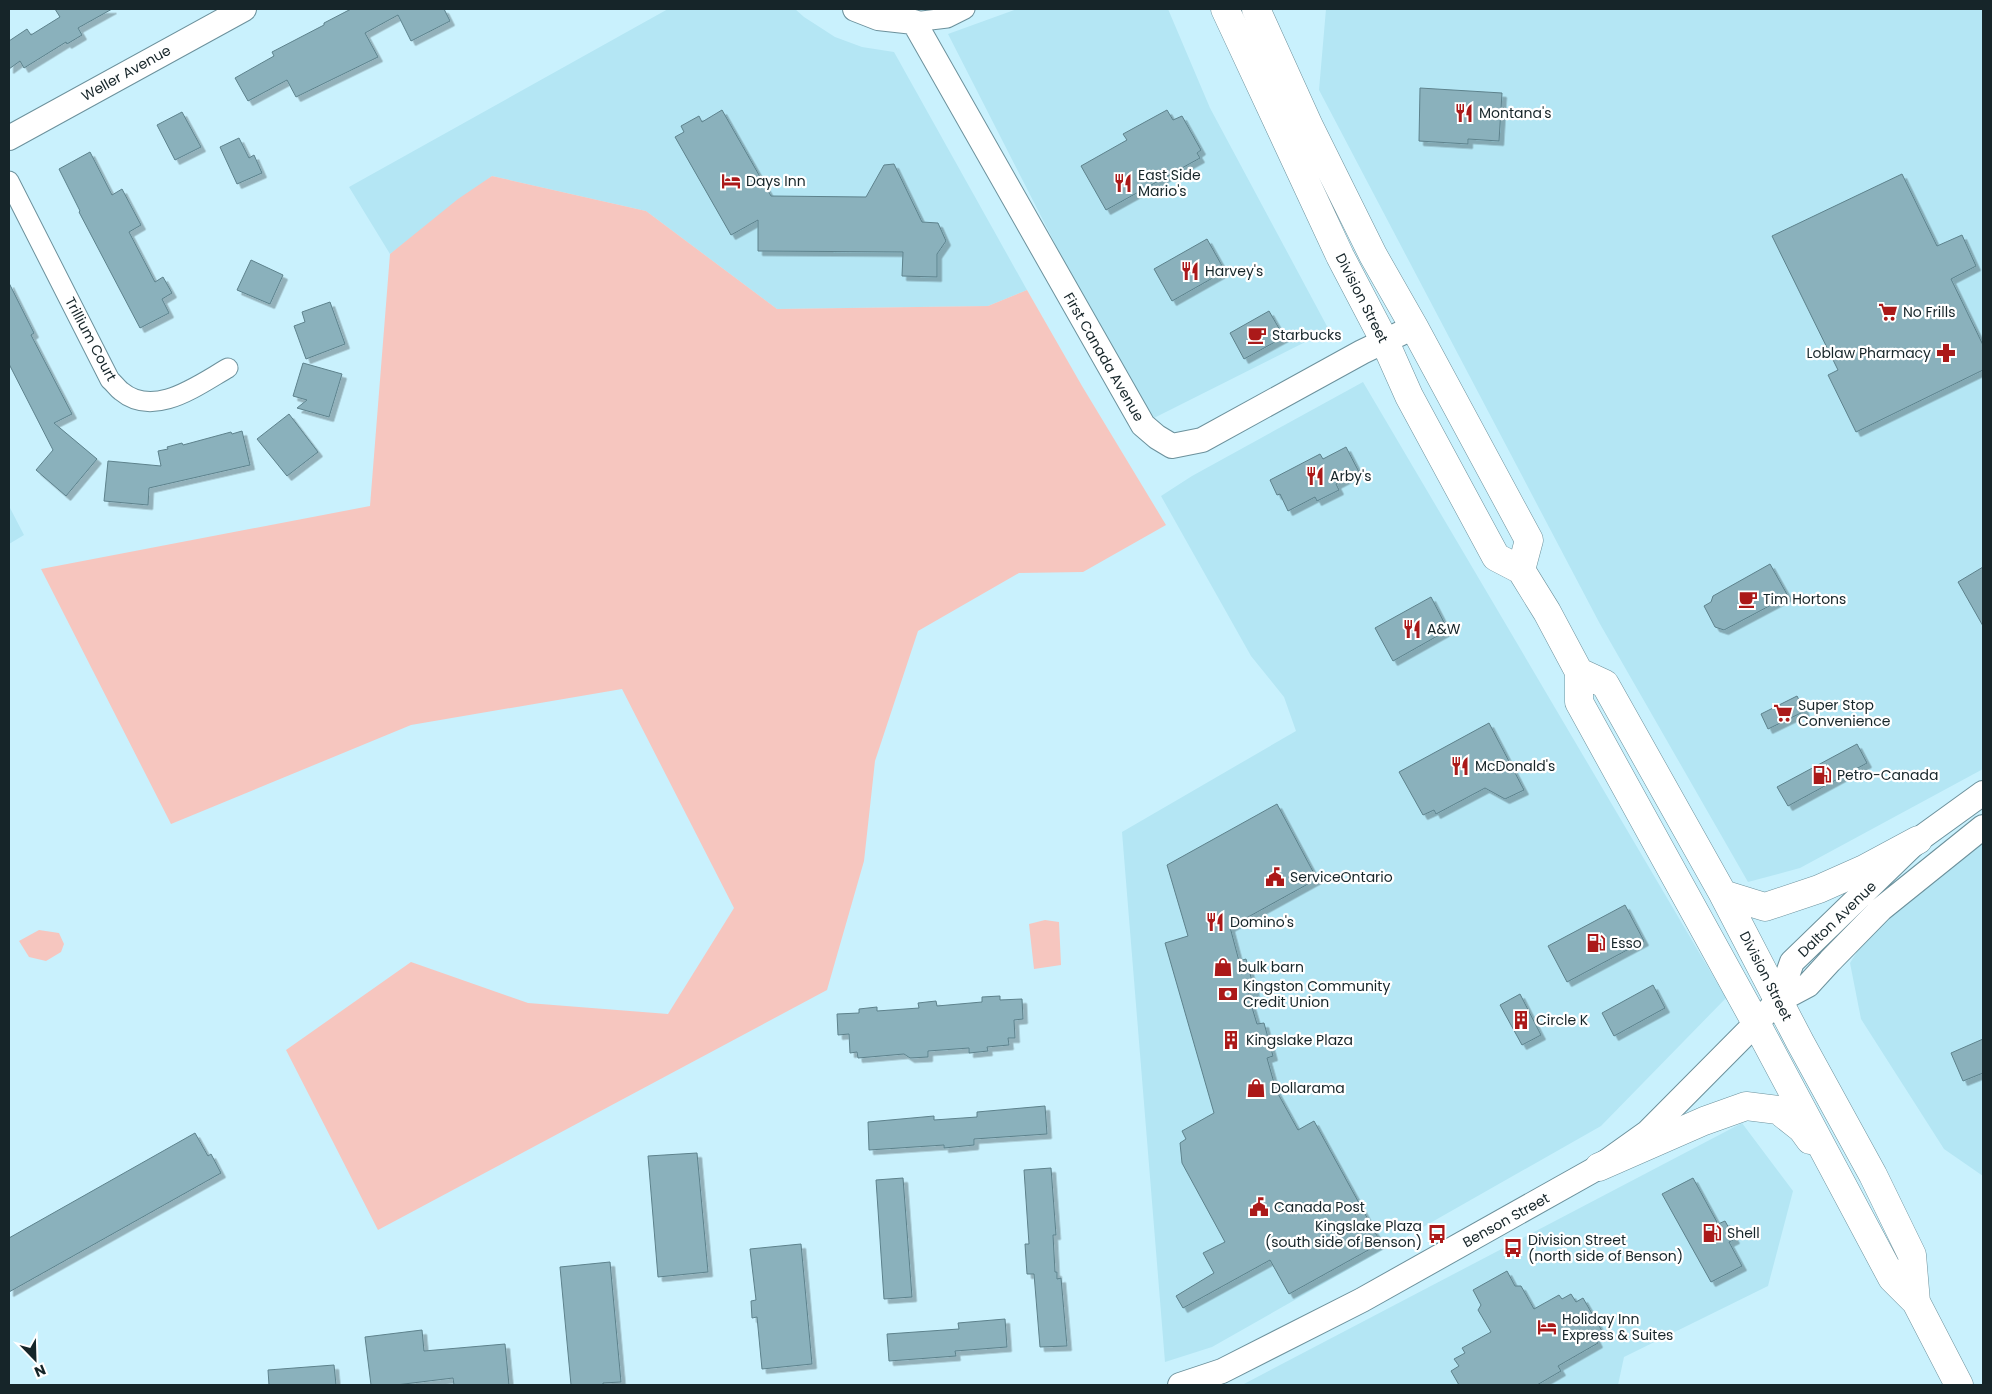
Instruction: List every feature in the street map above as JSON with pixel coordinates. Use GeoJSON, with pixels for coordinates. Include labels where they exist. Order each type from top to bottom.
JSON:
{"type":"FeatureCollection","features":[{"type":"Feature","properties":{"kind":"main road","name":"Division Street"},"geometry":{"type":"LineString","coordinates":[[1225,9],[1340,256],[1385,342],[1409,396],[1496,557],[1521,570],[1547,612],[1579,672],[1579,702],[1756,1023],[1892,1278],[1916,1302],[1959,1385]]}},
{"type":"Feature","properties":{"kind":"main road"},"geometry":{"type":"LineString","coordinates":[[1256,9],[1309,126],[1369,247],[1529,540],[1521,570]]}},
{"type":"Feature","properties":{"kind":"main road","name":"Division Street"},"geometry":{"type":"LineString","coordinates":[[1579,672],[1605,684],[1723,894],[1778,1001],[1873,1176],[1912,1255],[1916,1302]]}},
{"type":"Feature","properties":{"kind":"main road"},"geometry":{"type":"LineString","coordinates":[[1723,894],[1766,907],[1819,889],[1855,873],[1918,840]]}},
{"type":"Feature","properties":{"kind":"main road"},"geometry":{"type":"LineString","coordinates":[[1599,1168],[1704,1122],[1746,1106],[1778,1110],[1802,1129],[1840,1178]]}},
{"type":"Feature","properties":{"kind":"street","name":"Weller Avenue"},"geometry":{"type":"LineString","coordinates":[[9,138],[244,9]]}},
{"type":"Feature","properties":{"kind":"street"},"geometry":{"type":"LineString","coordinates":[[854,9],[878,18],[914,22],[947,18],[965,9]]}},
{"type":"Feature","properties":{"kind":"street","name":"First Canada Avenue"},"geometry":{"type":"LineString","coordinates":[[914,22],[1143,425],[1157,437],[1172,446],[1202,440],[1362,352],[1414,327]]}},
{"type":"Feature","properties":{"kind":"street","name":"Trillium Court"},"geometry":{"type":"LineString","coordinates":[[9,181],[110,380],[121,392],[137,400],[155,402],[178,396],[228,368]]}},
{"type":"Feature","properties":{"kind":"street","name":"Dalton Avenue"},"geometry":{"type":"LineString","coordinates":[[1778,1001],[1792,962],[1918,840],[1983,793]]}},
{"type":"Feature","properties":{"kind":"street","name":"Dalton Avenue"},"geometry":{"type":"LineString","coordinates":[[1778,1001],[1808,985],[1881,909],[1983,827]]}},
{"type":"Feature","properties":{"kind":"street","name":"Benson Street"},"geometry":{"type":"LineString","coordinates":[[1180,1385],[1222,1371],[1362,1300],[1599,1168],[1648,1132],[1778,1001]]}},
{"type":"Feature","properties":{"kind":"shaded area"},"geometry":{"type":"Polygon","coordinates":[[[668,9],[795,9],[835,37],[862,47],[894,52],[1027,290],[988,306],[777,309],[646,211],[492,176],[390,254],[349,187],[668,9]]]}},
{"type":"Feature","properties":{"kind":"shaded area"},"geometry":{"type":"Polygon","coordinates":[[[1017,9],[1168,9],[1210,108],[1329,330],[1146,422],[948,34],[1017,9]]]}},
{"type":"Feature","properties":{"kind":"shaded area"},"geometry":{"type":"Polygon","coordinates":[[[1326,9],[1983,9],[1983,769],[1800,868],[1748,882],[1600,624],[1319,90],[1326,9]]]}},
{"type":"Feature","properties":{"kind":"shaded area"},"geometry":{"type":"Polygon","coordinates":[[[492,176],[646,211],[777,309],[988,306],[1027,290],[1082,386],[1166,525],[1083,572],[1019,573],[918,631],[875,761],[864,861],[827,990],[378,1230],[286,1050],[411,962],[528,1003],[668,1014],[734,908],[622,689],[411,725],[171,824],[41,569],[370,506],[390,254],[458,199],[492,176]]]}},
{"type":"Feature","properties":{"kind":"shaded area","name":"Kingslake Plaza"},"geometry":{"type":"Polygon","coordinates":[[[1363,382],[1726,998],[1601,1126],[1212,1347],[1165,1362],[1122,832],[1296,731],[1284,697],[1251,656],[1161,496],[1192,476],[1363,382]]]}},
{"type":"Feature","properties":{"kind":"shaded area"},"geometry":{"type":"Polygon","coordinates":[[[9,506],[24,535],[9,544],[9,506]]]}},
{"type":"Feature","properties":{"kind":"shaded area"},"geometry":{"type":"Polygon","coordinates":[[[1983,836],[1983,1176],[1944,1149],[1861,1019],[1850,963],[1878,918],[1983,836]]]}},
{"type":"Feature","properties":{"kind":"shaded area"},"geometry":{"type":"Polygon","coordinates":[[[1045,920],[1059,922],[1061,965],[1034,969],[1029,924],[1045,920]]]}},
{"type":"Feature","properties":{"kind":"shaded area"},"geometry":{"type":"Polygon","coordinates":[[[39,930],[59,933],[64,944],[61,952],[46,961],[29,957],[19,941],[39,930]]]}},
{"type":"Feature","properties":{"kind":"shaded area"},"geometry":{"type":"Polygon","coordinates":[[[1742,1123],[1793,1191],[1768,1286],[1624,1357],[1618,1385],[1242,1385],[1742,1123]]]}},
{"type":"Feature","properties":{"kind":"building"},"geometry":{"type":"Polygon","coordinates":[[[55,9],[112,9],[78,28],[82,35],[67,44],[66,42],[24,68],[20,61],[9,69],[9,41],[27,29],[31,35],[60,17],[55,9]]]}},
{"type":"Feature","properties":{"kind":"building"},"geometry":{"type":"Polygon","coordinates":[[[351,9],[444,9],[450,21],[411,41],[398,15],[365,33],[378,57],[296,97],[287,80],[248,101],[235,78],[274,56],[272,52],[351,9]]]}},
{"type":"Feature","properties":{"kind":"building","name":"Montana's"},"geometry":{"type":"Polygon","coordinates":[[[1420,88],[1502,93],[1499,141],[1468,139],[1468,144],[1419,141],[1420,88]]]}},
{"type":"Feature","properties":{"kind":"building","name":"Days Inn"},"geometry":{"type":"Polygon","coordinates":[[[722,110],[771,196],[866,197],[884,165],[894,164],[922,222],[938,223],[946,241],[937,254],[937,277],[902,276],[903,252],[758,251],[758,220],[731,235],[675,137],[684,132],[681,126],[699,116],[702,122],[722,110]]]}},
{"type":"Feature","properties":{"kind":"building","name":"East Side Mario's"},"geometry":{"type":"Polygon","coordinates":[[[1167,110],[1173,120],[1182,116],[1201,150],[1197,153],[1200,158],[1106,210],[1081,166],[1127,140],[1123,134],[1167,110]]]}},
{"type":"Feature","properties":{"kind":"building"},"geometry":{"type":"Polygon","coordinates":[[[182,112],[201,147],[175,160],[157,125],[182,112]]]}},
{"type":"Feature","properties":{"kind":"building"},"geometry":{"type":"Polygon","coordinates":[[[239,138],[249,158],[254,155],[262,173],[237,184],[220,147],[239,138]]]}},
{"type":"Feature","properties":{"kind":"building"},"geometry":{"type":"Polygon","coordinates":[[[90,152],[112,195],[122,189],[141,225],[129,232],[155,282],[163,277],[172,293],[162,299],[169,313],[140,328],[79,212],[59,169],[90,152]]]}},
{"type":"Feature","properties":{"kind":"building","name":"No Frills"},"geometry":{"type":"Polygon","coordinates":[[[1902,174],[1937,246],[1962,235],[1976,266],[1951,279],[1983,345],[1983,370],[1856,432],[1828,375],[1838,370],[1772,236],[1902,174]]]}},
{"type":"Feature","properties":{"kind":"building","name":"Harvey's"},"geometry":{"type":"Polygon","coordinates":[[[1207,239],[1225,271],[1172,301],[1154,269],[1207,239]]]}},
{"type":"Feature","properties":{"kind":"building"},"geometry":{"type":"Polygon","coordinates":[[[251,260],[283,275],[270,304],[237,290],[251,260]]]}},
{"type":"Feature","properties":{"kind":"building"},"geometry":{"type":"Polygon","coordinates":[[[9,283],[34,333],[31,335],[72,414],[54,423],[97,459],[66,496],[36,470],[53,450],[9,364],[9,283]]]}},
{"type":"Feature","properties":{"kind":"building"},"geometry":{"type":"Polygon","coordinates":[[[330,302],[345,344],[306,359],[294,326],[305,322],[302,312],[330,302]]]}},
{"type":"Feature","properties":{"kind":"building","name":"Starbucks"},"geometry":{"type":"Polygon","coordinates":[[[1269,311],[1284,337],[1244,359],[1230,333],[1269,311]]]}},
{"type":"Feature","properties":{"kind":"building"},"geometry":{"type":"Polygon","coordinates":[[[303,363],[342,374],[329,417],[297,408],[307,400],[293,396],[303,363]]]}},
{"type":"Feature","properties":{"kind":"building"},"geometry":{"type":"Polygon","coordinates":[[[289,414],[318,452],[287,476],[257,439],[289,414]]]}},
{"type":"Feature","properties":{"kind":"building"},"geometry":{"type":"Polygon","coordinates":[[[242,431],[250,465],[149,488],[148,505],[104,501],[108,461],[161,466],[158,451],[168,449],[167,447],[242,431]]]}},
{"type":"Feature","properties":{"kind":"building","name":"Arby's"},"geometry":{"type":"Polygon","coordinates":[[[1346,447],[1359,472],[1336,484],[1339,490],[1317,501],[1315,497],[1288,511],[1280,494],[1277,495],[1270,480],[1320,454],[1323,459],[1346,447]]]}},
{"type":"Feature","properties":{"kind":"building","name":"Tim Hortons"},"geometry":{"type":"Polygon","coordinates":[[[1770,564],[1788,596],[1724,630],[1715,627],[1704,606],[1711,602],[1713,596],[1770,564]]]}},
{"type":"Feature","properties":{"kind":"building"},"geometry":{"type":"Polygon","coordinates":[[[1983,567],[1983,626],[1958,582],[1983,567]]]}},
{"type":"Feature","properties":{"kind":"building","name":"A&W"},"geometry":{"type":"Polygon","coordinates":[[[1431,597],[1448,630],[1393,661],[1375,628],[1431,597]]]}},
{"type":"Feature","properties":{"kind":"building","name":"Super Stop Convenience"},"geometry":{"type":"Polygon","coordinates":[[[1797,696],[1805,711],[1768,729],[1761,714],[1797,696]]]}},
{"type":"Feature","properties":{"kind":"building","name":"McDonald's"},"geometry":{"type":"Polygon","coordinates":[[[1489,723],[1524,790],[1505,799],[1485,788],[1436,814],[1434,810],[1423,815],[1399,772],[1489,723]]]}},
{"type":"Feature","properties":{"kind":"building","name":"Petro-Canada"},"geometry":{"type":"Polygon","coordinates":[[[1857,744],[1867,763],[1788,806],[1777,787],[1857,744]]]}},
{"type":"Feature","properties":{"kind":"building","name":"Kingslake Plaza"},"geometry":{"type":"Polygon","coordinates":[[[1277,804],[1317,879],[1230,927],[1239,961],[1246,959],[1255,992],[1248,994],[1257,1024],[1264,1023],[1273,1056],[1267,1058],[1276,1090],[1298,1130],[1314,1121],[1381,1243],[1289,1294],[1270,1260],[1183,1308],[1176,1296],[1214,1273],[1203,1253],[1225,1242],[1182,1163],[1180,1143],[1186,1139],[1182,1131],[1214,1113],[1165,943],[1188,936],[1167,865],[1277,804]]]}},
{"type":"Feature","properties":{"kind":"building","name":"Esso"},"geometry":{"type":"Polygon","coordinates":[[[1625,905],[1644,941],[1567,982],[1548,946],[1625,905]]]}},
{"type":"Feature","properties":{"kind":"building"},"geometry":{"type":"Polygon","coordinates":[[[1653,985],[1665,1008],[1614,1036],[1602,1013],[1653,985]]]}},
{"type":"Feature","properties":{"kind":"building","name":"Circle K"},"geometry":{"type":"Polygon","coordinates":[[[1520,994],[1541,1035],[1522,1045],[1500,1005],[1520,994]]]}},
{"type":"Feature","properties":{"kind":"building"},"geometry":{"type":"Polygon","coordinates":[[[1000,996],[1000,1000],[1022,999],[1023,1019],[1014,1020],[1015,1038],[1008,1038],[1009,1045],[987,1047],[988,1051],[969,1053],[969,1048],[928,1051],[928,1057],[910,1058],[904,1054],[858,1058],[857,1052],[850,1053],[849,1034],[838,1035],[837,1014],[859,1013],[859,1009],[877,1007],[877,1011],[919,1008],[918,1003],[936,1001],[937,1006],[982,1002],[982,997],[1000,996]]]}},
{"type":"Feature","properties":{"kind":"building"},"geometry":{"type":"Polygon","coordinates":[[[1983,1039],[1983,1073],[1963,1081],[1951,1053],[1983,1039]]]}},
{"type":"Feature","properties":{"kind":"building"},"geometry":{"type":"Polygon","coordinates":[[[1045,1106],[1047,1134],[974,1139],[974,1145],[944,1148],[944,1145],[869,1150],[868,1122],[934,1116],[934,1120],[977,1117],[977,1112],[1045,1106]]]}},
{"type":"Feature","properties":{"kind":"building"},"geometry":{"type":"Polygon","coordinates":[[[195,1133],[208,1156],[211,1154],[221,1173],[9,1292],[9,1238],[195,1133]]]}},
{"type":"Feature","properties":{"kind":"building"},"geometry":{"type":"Polygon","coordinates":[[[697,1153],[708,1272],[658,1277],[648,1156],[697,1153]]]}},
{"type":"Feature","properties":{"kind":"building"},"geometry":{"type":"Polygon","coordinates":[[[1051,1168],[1056,1235],[1053,1235],[1055,1272],[1057,1272],[1057,1279],[1061,1278],[1067,1346],[1040,1347],[1034,1274],[1027,1274],[1025,1244],[1029,1244],[1024,1170],[1051,1168]]]}},
{"type":"Feature","properties":{"kind":"building"},"geometry":{"type":"Polygon","coordinates":[[[903,1178],[912,1297],[884,1299],[876,1180],[903,1178]]]}},
{"type":"Feature","properties":{"kind":"building"},"geometry":{"type":"Polygon","coordinates":[[[1693,1178],[1718,1224],[1725,1221],[1735,1239],[1729,1242],[1742,1266],[1711,1282],[1662,1194],[1693,1178]]]}},
{"type":"Feature","properties":{"kind":"building"},"geometry":{"type":"Polygon","coordinates":[[[801,1244],[812,1364],[762,1369],[757,1317],[752,1318],[751,1301],[756,1300],[750,1249],[801,1244]]]}},
{"type":"Feature","properties":{"kind":"building"},"geometry":{"type":"Polygon","coordinates":[[[610,1262],[621,1382],[603,1383],[603,1385],[571,1385],[560,1267],[610,1262]]]}},
{"type":"Feature","properties":{"kind":"building","name":"Holiday Inn Express & Suites"},"geometry":{"type":"Polygon","coordinates":[[[1507,1271],[1515,1286],[1521,1286],[1534,1309],[1559,1295],[1562,1299],[1571,1294],[1576,1302],[1583,1298],[1602,1331],[1594,1335],[1598,1343],[1558,1366],[1561,1371],[1537,1385],[1459,1385],[1451,1371],[1459,1366],[1454,1359],[1465,1353],[1462,1348],[1491,1332],[1478,1310],[1481,1305],[1473,1290],[1507,1271]]]}},
{"type":"Feature","properties":{"kind":"building"},"geometry":{"type":"Polygon","coordinates":[[[1005,1319],[1007,1347],[955,1351],[956,1356],[889,1361],[887,1334],[959,1329],[958,1323],[1005,1319]]]}},
{"type":"Feature","properties":{"kind":"building"},"geometry":{"type":"Polygon","coordinates":[[[422,1330],[424,1351],[505,1344],[509,1385],[454,1385],[453,1378],[396,1385],[371,1385],[365,1337],[422,1330]]]}},
{"type":"Feature","properties":{"kind":"building"},"geometry":{"type":"Polygon","coordinates":[[[334,1365],[336,1385],[269,1385],[268,1370],[334,1365]]]}},
{"type":"Feature","properties":{"kind":"place","name":"Montana's"},"geometry":{"type":"Point","coordinates":[1464,113]}},
{"type":"Feature","properties":{"kind":"place","name":"Days Inn"},"geometry":{"type":"Point","coordinates":[731,181]}},
{"type":"Feature","properties":{"kind":"place","name":"East Side Mario's"},"geometry":{"type":"Point","coordinates":[1123,183]}},
{"type":"Feature","properties":{"kind":"place","name":"Harvey's"},"geometry":{"type":"Point","coordinates":[1190,271]}},
{"type":"Feature","properties":{"kind":"place","name":"No Frills"},"geometry":{"type":"Point","coordinates":[1888,312]}},
{"type":"Feature","properties":{"kind":"place","name":"Starbucks"},"geometry":{"type":"Point","coordinates":[1257,335]}},
{"type":"Feature","properties":{"kind":"place","name":"Loblaw Pharmacy"},"geometry":{"type":"Point","coordinates":[1946,353]}},
{"type":"Feature","properties":{"kind":"place","name":"Arby's"},"geometry":{"type":"Point","coordinates":[1315,476]}},
{"type":"Feature","properties":{"kind":"place","name":"Tim Hortons"},"geometry":{"type":"Point","coordinates":[1748,599]}},
{"type":"Feature","properties":{"kind":"place","name":"A&W"},"geometry":{"type":"Point","coordinates":[1412,629]}},
{"type":"Feature","properties":{"kind":"place","name":"Super Stop Convenience"},"geometry":{"type":"Point","coordinates":[1783,713]}},
{"type":"Feature","properties":{"kind":"place","name":"McDonald's"},"geometry":{"type":"Point","coordinates":[1460,766]}},
{"type":"Feature","properties":{"kind":"place","name":"Petro-Canada"},"geometry":{"type":"Point","coordinates":[1822,775]}},
{"type":"Feature","properties":{"kind":"place","name":"ServiceOntario"},"geometry":{"type":"Point","coordinates":[1275,877]}},
{"type":"Feature","properties":{"kind":"place","name":"Domino's"},"geometry":{"type":"Point","coordinates":[1215,922]}},
{"type":"Feature","properties":{"kind":"place","name":"Esso"},"geometry":{"type":"Point","coordinates":[1596,943]}},
{"type":"Feature","properties":{"kind":"place","name":"bulk barn"},"geometry":{"type":"Point","coordinates":[1223,967]}},
{"type":"Feature","properties":{"kind":"place","name":"Kingston Community Credit Union"},"geometry":{"type":"Point","coordinates":[1228,994]}},
{"type":"Feature","properties":{"kind":"place","name":"Circle K"},"geometry":{"type":"Point","coordinates":[1521,1020]}},
{"type":"Feature","properties":{"kind":"place","name":"Kingslake Plaza"},"geometry":{"type":"Point","coordinates":[1231,1040]}},
{"type":"Feature","properties":{"kind":"place","name":"Dollarama"},"geometry":{"type":"Point","coordinates":[1256,1088]}},
{"type":"Feature","properties":{"kind":"place","name":"Canada Post"},"geometry":{"type":"Point","coordinates":[1259,1207]}},
{"type":"Feature","properties":{"kind":"place","name":"Shell"},"geometry":{"type":"Point","coordinates":[1712,1233]}},
{"type":"Feature","properties":{"kind":"place","name":"Kingslake Plaza (south side of Benson)"},"geometry":{"type":"Point","coordinates":[1437,1234]}},
{"type":"Feature","properties":{"kind":"place","name":"Division Street (north side of Benson)"},"geometry":{"type":"Point","coordinates":[1513,1248]}},
{"type":"Feature","properties":{"kind":"place","name":"Holiday Inn Express & Suites"},"geometry":{"type":"Point","coordinates":[1547,1327]}}]}
